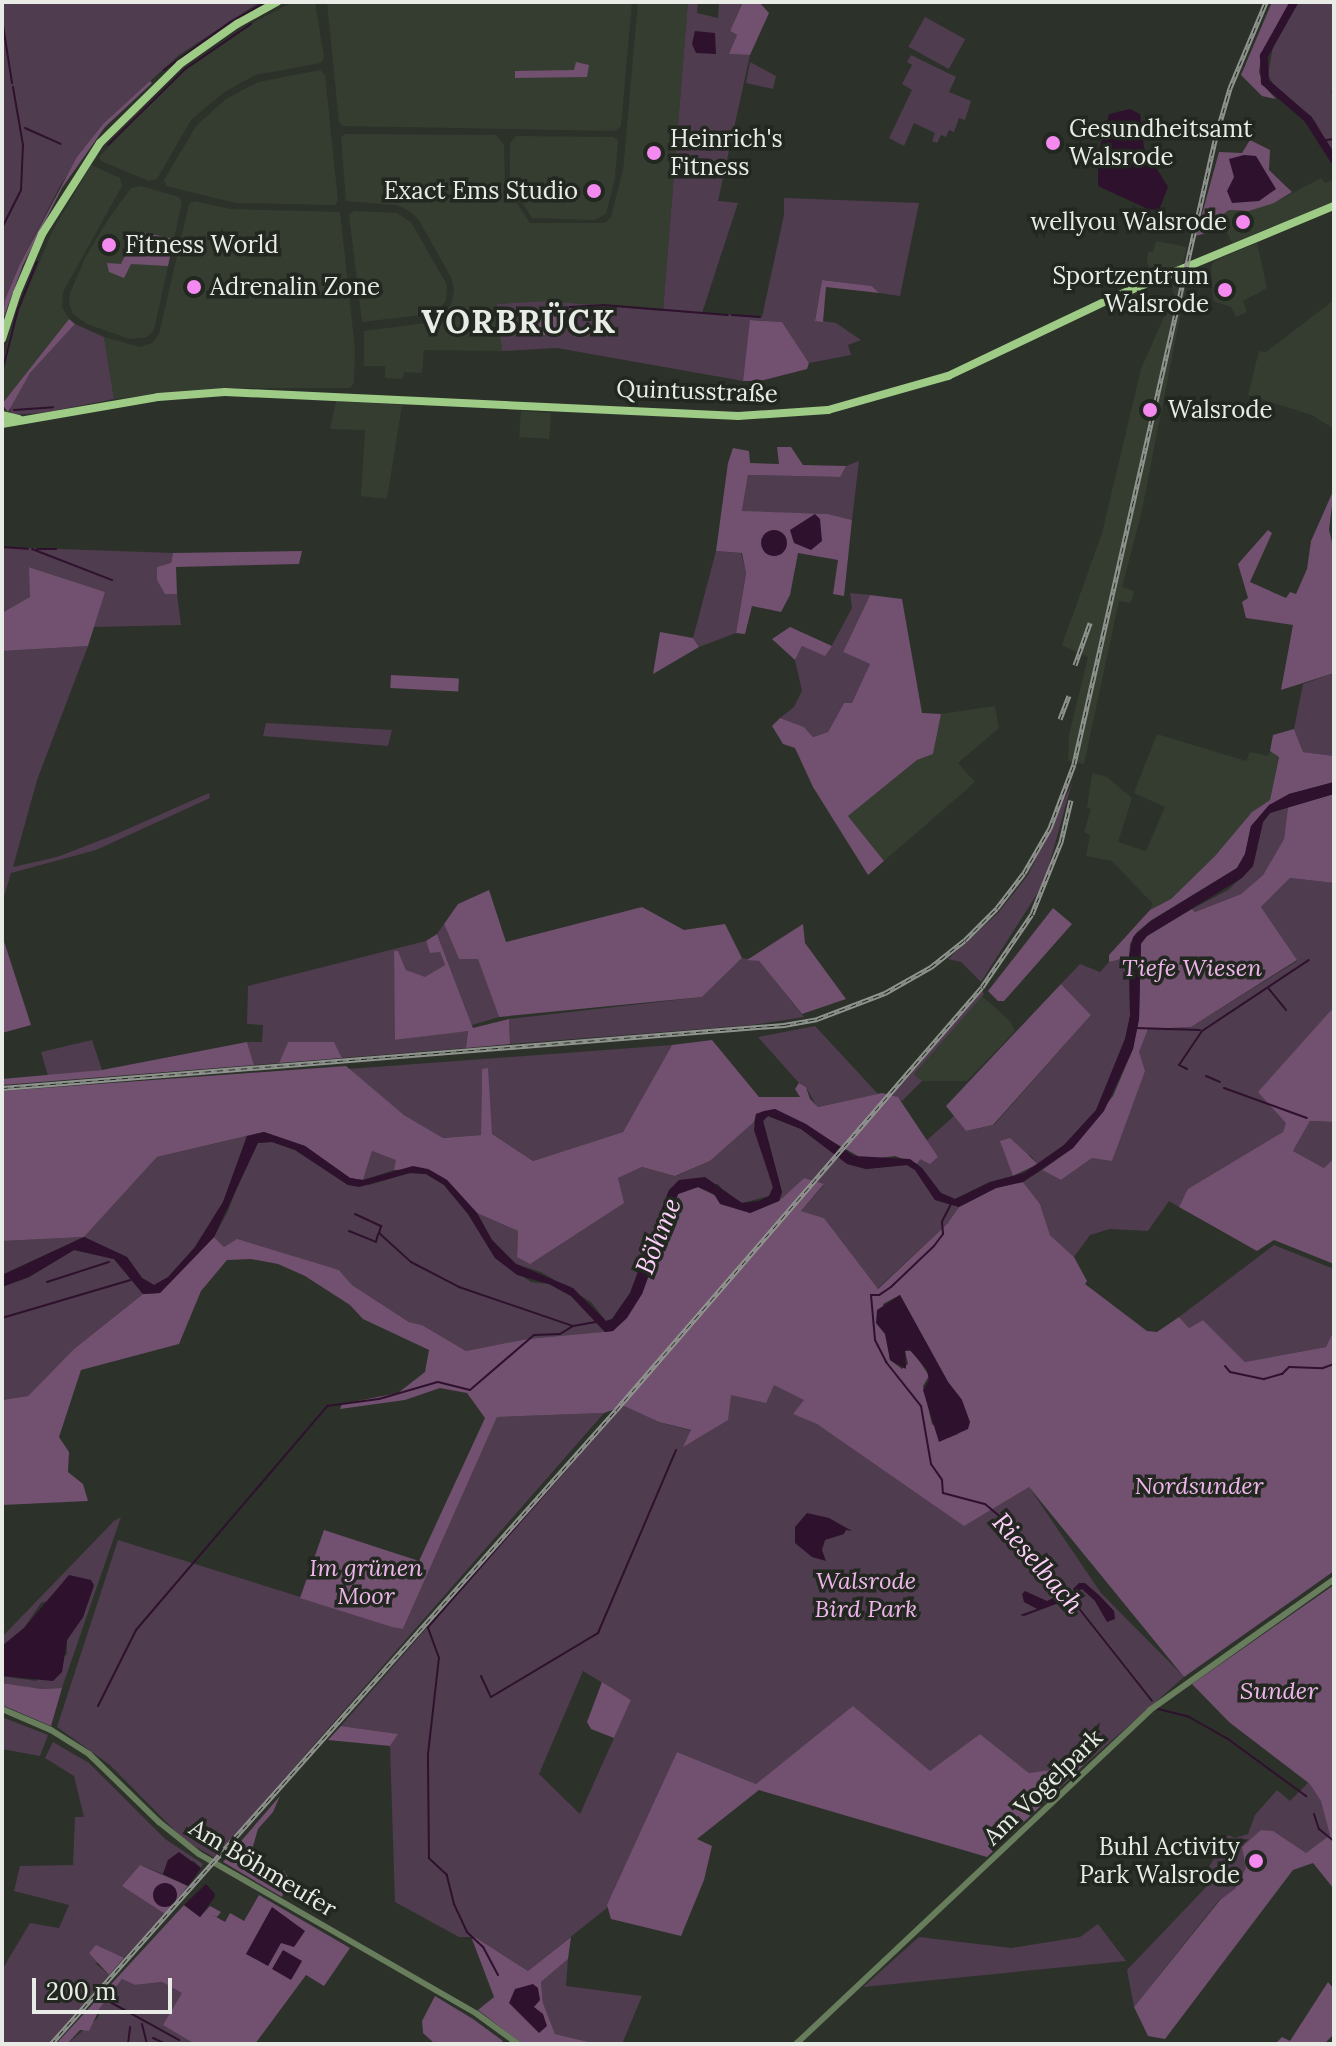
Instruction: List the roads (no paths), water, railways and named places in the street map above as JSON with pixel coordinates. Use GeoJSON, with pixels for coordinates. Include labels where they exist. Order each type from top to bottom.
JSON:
{"type":"FeatureCollection","features":[{"type":"Feature","properties":{"kind":"main road"},"geometry":{"type":"LineString","coordinates":[[2,339],[42,234],[100,143],[180,64],[237,24],[277,2]]}},
{"type":"Feature","properties":{"kind":"main road","name":"Quintusstraße"},"geometry":{"type":"LineString","coordinates":[[2,424],[158,397],[225,392],[738,416],[828,410],[948,376],[1114,297],[1334,206]]}},
{"type":"Feature","properties":{"kind":"main road","name":"Quintusstraße"},"geometry":{"type":"LineString","coordinates":[[2,415],[20,420]]}},
{"type":"Feature","properties":{"kind":"street","name":"Am Vogelpark"},"geometry":{"type":"LineString","coordinates":[[796,2044],[1150,1710],[1334,1579]]}},
{"type":"Feature","properties":{"kind":"street","name":"Am Böhmeufer"},"geometry":{"type":"LineString","coordinates":[[2,1709],[51,1730],[89,1754],[159,1822],[199,1854],[477,2014],[518,2044]]}},
{"type":"Feature","properties":{"kind":"water"},"geometry":{"type":"Polygon","coordinates":[[[695,31],[715,33],[716,54],[696,53],[692,44],[695,31]]]}},
{"type":"Feature","properties":{"kind":"water"},"geometry":{"type":"Polygon","coordinates":[[[1130,109],[1140,114],[1144,148],[1168,187],[1159,210],[1148,209],[1098,186],[1098,155],[1109,114],[1130,109]]]}},
{"type":"Feature","properties":{"kind":"water"},"geometry":{"type":"Polygon","coordinates":[[[1256,156],[1276,189],[1259,201],[1232,203],[1227,191],[1234,177],[1229,159],[1256,156]]]}},
{"type":"Feature","properties":{"kind":"water"},"geometry":{"type":"Polygon","coordinates":[[[815,514],[820,519],[822,541],[811,550],[794,543],[790,530],[815,514]]]}},
{"type":"Feature","properties":{"kind":"water"},"geometry":{"type":"Polygon","coordinates":[[[774,530],[783,534],[787,543],[783,552],[774,556],[765,552],[761,543],[765,534],[774,530]]]}},
{"type":"Feature","properties":{"kind":"water"},"geometry":{"type":"Polygon","coordinates":[[[1334,782],[1334,794],[1270,813],[1263,822],[1253,866],[1242,878],[1147,936],[1141,943],[1139,1019],[1133,1049],[1104,1111],[1073,1148],[1023,1182],[996,1188],[959,1207],[935,1200],[915,1170],[907,1165],[866,1169],[847,1164],[801,1129],[768,1116],[763,1121],[782,1192],[779,1201],[750,1213],[720,1204],[714,1194],[698,1187],[678,1194],[642,1294],[627,1318],[613,1331],[605,1332],[571,1296],[549,1284],[517,1275],[495,1258],[468,1214],[444,1185],[426,1174],[410,1173],[359,1187],[348,1185],[295,1150],[272,1142],[258,1143],[214,1237],[160,1293],[143,1294],[114,1259],[74,1250],[29,1277],[2,1287],[2,1275],[84,1237],[127,1257],[142,1278],[154,1285],[168,1277],[195,1247],[223,1202],[247,1136],[264,1132],[305,1146],[350,1178],[363,1180],[413,1166],[428,1169],[447,1180],[477,1213],[492,1240],[516,1264],[573,1288],[606,1321],[612,1319],[630,1293],[669,1190],[679,1180],[705,1177],[742,1203],[769,1196],[773,1187],[754,1130],[756,1114],[764,1111],[775,1109],[806,1124],[854,1156],[910,1159],[922,1168],[941,1193],[955,1199],[990,1182],[1024,1173],[1064,1145],[1096,1110],[1125,1039],[1130,1016],[1129,957],[1133,937],[1151,921],[1237,868],[1245,854],[1251,826],[1269,805],[1289,794],[1334,782]]]}},
{"type":"Feature","properties":{"kind":"water"},"geometry":{"type":"Polygon","coordinates":[[[900,1295],[948,1382],[962,1400],[970,1422],[968,1429],[939,1442],[923,1390],[929,1380],[927,1370],[909,1349],[905,1351],[906,1369],[890,1360],[885,1334],[876,1323],[877,1310],[900,1295]]]}},
{"type":"Feature","properties":{"kind":"water"},"geometry":{"type":"Polygon","coordinates":[[[807,1513],[829,1518],[852,1531],[846,1530],[844,1534],[825,1540],[822,1550],[826,1561],[812,1557],[795,1543],[795,1527],[807,1513]]]}},
{"type":"Feature","properties":{"kind":"water"},"geometry":{"type":"Polygon","coordinates":[[[69,1575],[91,1580],[94,1585],[83,1617],[67,1640],[62,1672],[53,1681],[2,1676],[2,1646],[24,1628],[69,1575]]]}},
{"type":"Feature","properties":{"kind":"water"},"geometry":{"type":"Polygon","coordinates":[[[1079,1583],[1085,1583],[1100,1596],[1114,1611],[1115,1619],[1107,1622],[1095,1601],[1082,1589],[1075,1593],[1073,1589],[1079,1583]]]}},
{"type":"Feature","properties":{"kind":"water"},"geometry":{"type":"Polygon","coordinates":[[[1025,1591],[1047,1601],[1057,1596],[1063,1597],[1063,1602],[1070,1606],[1068,1616],[1065,1607],[1056,1604],[1020,1615],[1037,1609],[1024,1602],[1022,1594],[1025,1591]]]}},
{"type":"Feature","properties":{"kind":"water"},"geometry":{"type":"Polygon","coordinates":[[[179,1852],[201,1868],[188,1886],[163,1874],[168,1860],[179,1852]]]}},
{"type":"Feature","properties":{"kind":"water"},"geometry":{"type":"Polygon","coordinates":[[[165,1883],[176,1890],[177,1895],[170,1906],[165,1907],[154,1900],[153,1895],[160,1884],[165,1883]]]}},
{"type":"Feature","properties":{"kind":"water"},"geometry":{"type":"Polygon","coordinates":[[[206,1884],[215,1894],[200,1917],[184,1905],[206,1884]]]}},
{"type":"Feature","properties":{"kind":"water"},"geometry":{"type":"Polygon","coordinates":[[[272,1907],[305,1931],[294,1947],[281,1943],[268,1966],[246,1954],[272,1907]]]}},
{"type":"Feature","properties":{"kind":"water"},"geometry":{"type":"Polygon","coordinates":[[[283,1950],[302,1961],[291,1980],[272,1969],[283,1950]]]}},
{"type":"Feature","properties":{"kind":"water"},"geometry":{"type":"Polygon","coordinates":[[[533,1984],[538,1988],[540,2000],[534,2007],[543,2014],[547,2026],[539,2033],[509,2003],[515,1989],[533,1984]]]}},
{"type":"Feature","properties":{"kind":"waterway"},"geometry":{"type":"LineString","coordinates":[[164,70],[230,22],[266,2]]}},
{"type":"Feature","properties":{"kind":"waterway","name":"Böhme"},"geometry":{"type":"LineString","coordinates":[[1294,2],[1264,56],[1265,82],[1308,119],[1334,160]]}},
{"type":"Feature","properties":{"kind":"waterway"},"geometry":{"type":"LineString","coordinates":[[2,19],[12,83]]}},
{"type":"Feature","properties":{"kind":"waterway"},"geometry":{"type":"LineString","coordinates":[[108,145],[185,69],[251,24]]}},
{"type":"Feature","properties":{"kind":"waterway"},"geometry":{"type":"LineString","coordinates":[[2,228],[21,190],[23,145],[13,87]]}},
{"type":"Feature","properties":{"kind":"waterway"},"geometry":{"type":"LineString","coordinates":[[25,128],[61,144]]}},
{"type":"Feature","properties":{"kind":"waterway"},"geometry":{"type":"LineString","coordinates":[[1319,141],[1334,139]]}},
{"type":"Feature","properties":{"kind":"waterway"},"geometry":{"type":"LineString","coordinates":[[2,372],[18,309],[37,262]]}},
{"type":"Feature","properties":{"kind":"waterway"},"geometry":{"type":"LineString","coordinates":[[570,307],[603,305],[728,315]]}},
{"type":"Feature","properties":{"kind":"waterway"},"geometry":{"type":"LineString","coordinates":[[732,315],[760,317]]}},
{"type":"Feature","properties":{"kind":"waterway"},"geometry":{"type":"LineString","coordinates":[[14,410],[53,407]]}},
{"type":"Feature","properties":{"kind":"waterway"},"geometry":{"type":"LineString","coordinates":[[2,547],[28,549]]}},
{"type":"Feature","properties":{"kind":"waterway"},"geometry":{"type":"LineString","coordinates":[[32,549],[112,580]]}},
{"type":"Feature","properties":{"kind":"waterway"},"geometry":{"type":"LineString","coordinates":[[37,549],[56,549]]}},
{"type":"Feature","properties":{"kind":"waterway"},"geometry":{"type":"LineString","coordinates":[[1187,1069],[1179,1065],[1202,1031],[1309,960]]}},
{"type":"Feature","properties":{"kind":"waterway"},"geometry":{"type":"LineString","coordinates":[[1269,989],[1286,1010]]}},
{"type":"Feature","properties":{"kind":"waterway"},"geometry":{"type":"LineString","coordinates":[[1135,1028],[1200,1030]]}},
{"type":"Feature","properties":{"kind":"waterway"},"geometry":{"type":"LineString","coordinates":[[1206,1076],[1220,1082]]}},
{"type":"Feature","properties":{"kind":"waterway"},"geometry":{"type":"LineString","coordinates":[[1224,1088],[1307,1118]]}},
{"type":"Feature","properties":{"kind":"waterway","name":"Rieselbach"},"geometry":{"type":"LineString","coordinates":[[951,1204],[942,1222],[943,1234],[934,1246],[891,1287],[879,1295],[871,1295],[875,1340],[886,1362],[921,1406],[931,1464],[942,1480],[943,1493],[985,1504],[1016,1530],[1023,1543],[1036,1554],[1152,1701]]}},
{"type":"Feature","properties":{"kind":"waterway"},"geometry":{"type":"LineString","coordinates":[[355,1214],[381,1226],[379,1233],[411,1262],[459,1287],[573,1326],[596,1322]]}},
{"type":"Feature","properties":{"kind":"waterway"},"geometry":{"type":"LineString","coordinates":[[349,1231],[376,1242],[378,1234]]}},
{"type":"Feature","properties":{"kind":"waterway"},"geometry":{"type":"LineString","coordinates":[[47,1282],[109,1262]]}},
{"type":"Feature","properties":{"kind":"waterway"},"geometry":{"type":"LineString","coordinates":[[2,1318],[130,1280]]}},
{"type":"Feature","properties":{"kind":"waterway"},"geometry":{"type":"LineString","coordinates":[[98,1706],[136,1630],[327,1406],[379,1399],[438,1382],[470,1390],[534,1335],[560,1334],[573,1326]]}},
{"type":"Feature","properties":{"kind":"waterway"},"geometry":{"type":"LineString","coordinates":[[1225,1366],[1230,1372],[1264,1379],[1282,1374],[1289,1367],[1323,1368],[1334,1364]]}},
{"type":"Feature","properties":{"kind":"waterway"},"geometry":{"type":"LineString","coordinates":[[498,1975],[483,1947],[467,1932],[454,1904],[447,1875],[429,1858],[428,1754],[439,1658],[428,1627],[626,1401]]}},
{"type":"Feature","properties":{"kind":"waterway"},"geometry":{"type":"LineString","coordinates":[[481,1676],[491,1697],[598,1633],[676,1450]]}},
{"type":"Feature","properties":{"kind":"waterway","name":"Rieselbach"},"geometry":{"type":"LineString","coordinates":[[1158,1709],[1189,1717],[1228,1739],[1306,1796]]}},
{"type":"Feature","properties":{"kind":"waterway","name":"Rieselbach"},"geometry":{"type":"LineString","coordinates":[[1314,1814],[1319,1829],[1334,1841]]}},
{"type":"Feature","properties":{"kind":"waterway"},"geometry":{"type":"LineString","coordinates":[[110,2002],[179,2040]]}},
{"type":"Feature","properties":{"kind":"waterway"},"geometry":{"type":"LineString","coordinates":[[142,2024],[147,2044]]}},
{"type":"Feature","properties":{"kind":"waterway"},"geometry":{"type":"LineString","coordinates":[[128,2044],[130,2027]]}},
{"type":"Feature","properties":{"kind":"waterway"},"geometry":{"type":"LineString","coordinates":[[153,2038],[166,2044]]}},
{"type":"Feature","properties":{"kind":"railway"},"geometry":{"type":"LineString","coordinates":[[2,1088],[784,1025],[817,1019],[885,993],[931,967],[965,940],[997,908],[1024,873],[1050,828],[1074,764],[1216,136],[1230,88],[1266,2]]}},
{"type":"Feature","properties":{"kind":"railway"},"geometry":{"type":"LineString","coordinates":[[1075,665],[1090,623]]}},
{"type":"Feature","properties":{"kind":"railway"},"geometry":{"type":"LineString","coordinates":[[1060,719],[1069,696]]}},
{"type":"Feature","properties":{"kind":"railway"},"geometry":{"type":"LineString","coordinates":[[51,2044],[616,1410],[982,987],[1032,914],[1061,842],[1071,800]]}},
{"type":"Feature","properties":{"kind":"place","name":"Gesundheitsamt Walsrode"},"geometry":{"type":"Point","coordinates":[1053,143]}},
{"type":"Feature","properties":{"kind":"place","name":"Heinrich's Fitness"},"geometry":{"type":"Point","coordinates":[654,153]}},
{"type":"Feature","properties":{"kind":"place","name":"Exact Ems Studio"},"geometry":{"type":"Point","coordinates":[594,191]}},
{"type":"Feature","properties":{"kind":"place","name":"wellyou Walsrode"},"geometry":{"type":"Point","coordinates":[1243,222]}},
{"type":"Feature","properties":{"kind":"place","name":"Fitness World"},"geometry":{"type":"Point","coordinates":[109,245]}},
{"type":"Feature","properties":{"kind":"place","name":"Adrenalin Zone"},"geometry":{"type":"Point","coordinates":[194,287]}},
{"type":"Feature","properties":{"kind":"place","name":"Sportzentrum Walsrode"},"geometry":{"type":"Point","coordinates":[1225,290]}},
{"type":"Feature","properties":{"kind":"place","name":"Walsrode"},"geometry":{"type":"Point","coordinates":[1150,410]}},
{"type":"Feature","properties":{"kind":"place","name":"Buhl Activity Park Walsrode"},"geometry":{"type":"Point","coordinates":[1256,1861]}},
{"type":"Feature","properties":{"kind":"district","name":"VORBRÜCK"},"geometry":{"type":"Point","coordinates":[519,322]}},
{"type":"Feature","properties":{"kind":"park label","name":"Tiefe Wiesen"},"geometry":{"type":"Point","coordinates":[1192,968]}},
{"type":"Feature","properties":{"kind":"park label","name":"Nordsunder"},"geometry":{"type":"Point","coordinates":[1199,1486]}},
{"type":"Feature","properties":{"kind":"park label","name":"Im grünen Moor"},"geometry":{"type":"Point","coordinates":[366,1582]}},
{"type":"Feature","properties":{"kind":"park label","name":"Walsrode Bird Park"},"geometry":{"type":"Point","coordinates":[866,1595]}},
{"type":"Feature","properties":{"kind":"park label","name":"Sunder"},"geometry":{"type":"Point","coordinates":[1279,1691]}}]}
